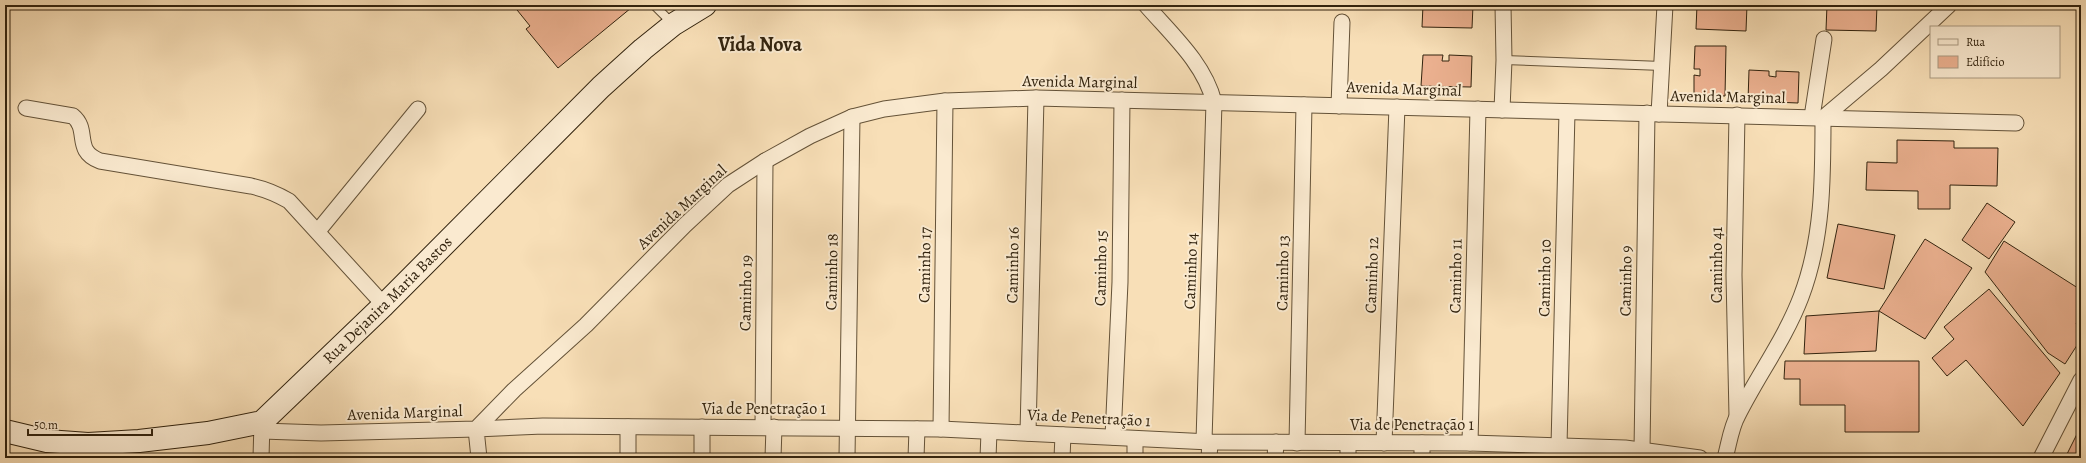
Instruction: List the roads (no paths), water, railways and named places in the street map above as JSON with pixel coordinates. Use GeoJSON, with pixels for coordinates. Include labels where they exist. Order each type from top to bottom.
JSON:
{"type":"FeatureCollection","features":[{"type":"Feature","properties":{"kind":"main road","name":"Rua Dejanira Maria Bastos"},"geometry":{"type":"LineString","coordinates":[[262,427],[601,87],[674,24],[705,5]]}},
{"type":"Feature","properties":{"kind":"main road"},"geometry":{"type":"LineString","coordinates":[[5,431],[47,441],[88,444],[139,441],[262,427]]}},
{"type":"Feature","properties":{"kind":"street"},"geometry":{"type":"LineString","coordinates":[[1146,5],[1196,63],[1210,88],[1214,102]]}},
{"type":"Feature","properties":{"kind":"street"},"geometry":{"type":"LineString","coordinates":[[1502,110],[1504,60],[1503,5]]}},
{"type":"Feature","properties":{"kind":"street","name":"Caminho 9"},"geometry":{"type":"LineString","coordinates":[[1642,450],[1653,114],[1662,66],[1665,5]]}},
{"type":"Feature","properties":{"kind":"street"},"geometry":{"type":"LineString","coordinates":[[1818,118],[1881,69],[1949,5]]}},
{"type":"Feature","properties":{"kind":"street"},"geometry":{"type":"LineString","coordinates":[[1339,106],[1342,22]]}},
{"type":"Feature","properties":{"kind":"street"},"geometry":{"type":"LineString","coordinates":[[1725,458],[1737,416],[1764,370],[1801,298],[1816,247],[1821,205],[1818,118],[1824,39]]}},
{"type":"Feature","properties":{"kind":"street","name":"Avenida Marginal"},"geometry":{"type":"LineString","coordinates":[[262,427],[321,433],[476,429],[514,390],[586,325],[685,225],[728,185],[765,161],[810,136],[852,117],[910,105],[1036,98],[2016,123]]}},
{"type":"Feature","properties":{"kind":"street","name":"Caminho 16"},"geometry":{"type":"LineString","coordinates":[[1028,433],[1031,245],[1036,98]]}},
{"type":"Feature","properties":{"kind":"street","name":"Caminho 15"},"geometry":{"type":"LineString","coordinates":[[1113,437],[1120,282],[1122,100]]}},
{"type":"Feature","properties":{"kind":"street","name":"Caminho 17"},"geometry":{"type":"LineString","coordinates":[[941,429],[946,102]]}},
{"type":"Feature","properties":{"kind":"street","name":"Caminho 14"},"geometry":{"type":"LineString","coordinates":[[1209,458],[1207,441],[1214,102]]}},
{"type":"Feature","properties":{"kind":"street","name":"Caminho 13"},"geometry":{"type":"LineString","coordinates":[[1297,443],[1304,105]]}},
{"type":"Feature","properties":{"kind":"street"},"geometry":{"type":"LineString","coordinates":[[26,108],[73,116],[80,124],[85,150],[92,158],[100,161],[267,190],[289,201],[384,305]]}},
{"type":"Feature","properties":{"kind":"street","name":"Caminho 12"},"geometry":{"type":"LineString","coordinates":[[1384,443],[1396,108]]}},
{"type":"Feature","properties":{"kind":"street"},"geometry":{"type":"LineString","coordinates":[[318,231],[418,109]]}},
{"type":"Feature","properties":{"kind":"street","name":"Caminho 11"},"geometry":{"type":"LineString","coordinates":[[1470,443],[1478,109]]}},
{"type":"Feature","properties":{"kind":"street","name":"Caminho 10"},"geometry":{"type":"LineString","coordinates":[[1559,446],[1567,112]]}},
{"type":"Feature","properties":{"kind":"street","name":"Caminho 41"},"geometry":{"type":"LineString","coordinates":[[1737,115],[1734,276],[1737,416]]}},
{"type":"Feature","properties":{"kind":"street","name":"Caminho 18"},"geometry":{"type":"LineString","coordinates":[[847,458],[852,117]]}},
{"type":"Feature","properties":{"kind":"street","name":"Caminho 19"},"geometry":{"type":"LineString","coordinates":[[765,161],[769,427],[774,458]]}},
{"type":"Feature","properties":{"kind":"street"},"geometry":{"type":"LineString","coordinates":[[2041,458],[2081,380]]}},
{"type":"Feature","properties":{"kind":"street","name":"Via de Penetração 1"},"geometry":{"type":"LineString","coordinates":[[476,429],[514,426],[941,429],[1135,439],[1297,443],[1348,451],[1384,443],[1422,451],[1470,443],[1559,446],[1622,453],[1642,450],[1700,458]]}},
{"type":"Feature","properties":{"kind":"street"},"geometry":{"type":"LineString","coordinates":[[261,458],[262,427]]}},
{"type":"Feature","properties":{"kind":"street"},"geometry":{"type":"LineString","coordinates":[[628,427],[628,458]]}},
{"type":"Feature","properties":{"kind":"street"},"geometry":{"type":"LineString","coordinates":[[702,427],[702,458]]}},
{"type":"Feature","properties":{"kind":"street"},"geometry":{"type":"LineString","coordinates":[[476,429],[479,458]]}},
{"type":"Feature","properties":{"kind":"street"},"geometry":{"type":"LineString","coordinates":[[916,429],[916,458]]}},
{"type":"Feature","properties":{"kind":"street"},"geometry":{"type":"LineString","coordinates":[[988,458],[989,432]]}},
{"type":"Feature","properties":{"kind":"street"},"geometry":{"type":"LineString","coordinates":[[1062,458],[1063,435]]}},
{"type":"Feature","properties":{"kind":"street"},"geometry":{"type":"LineString","coordinates":[[1135,439],[1135,458]]}},
{"type":"Feature","properties":{"kind":"street"},"geometry":{"type":"LineString","coordinates":[[1275,458],[1276,442]]}},
{"type":"Feature","properties":{"kind":"lane"},"geometry":{"type":"LineString","coordinates":[[654,5],[674,24]]}},
{"type":"Feature","properties":{"kind":"lane"},"geometry":{"type":"LineString","coordinates":[[1504,60],[1662,66]]}},
{"type":"Feature","properties":{"kind":"district","name":"Vida Nova"},"geometry":{"type":"Point","coordinates":[760,44]}}]}
